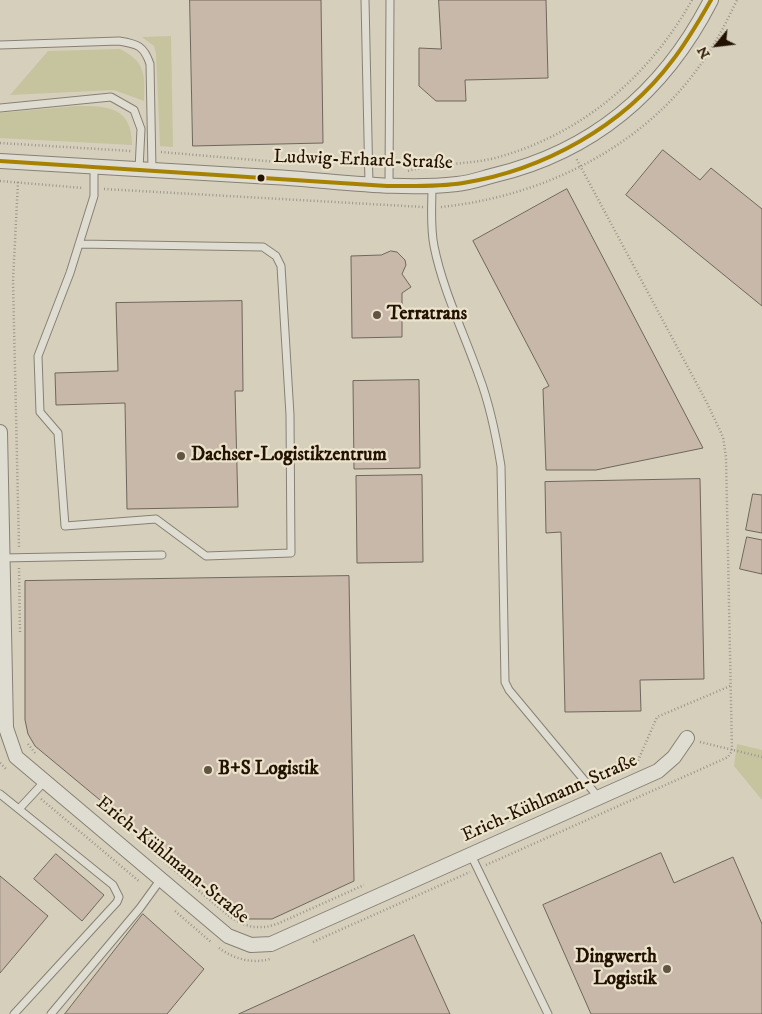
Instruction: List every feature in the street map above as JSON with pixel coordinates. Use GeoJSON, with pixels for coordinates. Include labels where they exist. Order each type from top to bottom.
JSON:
{"type":"FeatureCollection","features":[{"type":"Feature","properties":{"kind":"street","name":"Ludwig-Erhard-Straße"},"geometry":{"type":"LineString","coordinates":[[0,161],[369,184],[457,184],[523,168],[571,147],[600,130],[628,110],[661,76],[695,32],[711,0]]}},
{"type":"Feature","properties":{"kind":"street","name":"Erich-Kühlmann-Straße"},"geometry":{"type":"LineString","coordinates":[[0,432],[6,728],[16,757],[228,936],[251,945],[271,944],[658,772],[674,757],[687,738]]}},
{"type":"Feature","properties":{"kind":"lane"},"geometry":{"type":"LineString","coordinates":[[365,0],[369,184]]}},
{"type":"Feature","properties":{"kind":"lane"},"geometry":{"type":"LineString","coordinates":[[389,184],[390,0]]}},
{"type":"Feature","properties":{"kind":"lane"},"geometry":{"type":"LineString","coordinates":[[0,45],[119,41],[135,44],[146,51],[150,64],[145,170]]}},
{"type":"Feature","properties":{"kind":"lane"},"geometry":{"type":"LineString","coordinates":[[0,108],[111,97],[134,110],[141,129],[145,170]]}},
{"type":"Feature","properties":{"kind":"lane"},"geometry":{"type":"LineString","coordinates":[[79,244],[263,246],[276,256],[281,266],[290,416],[291,553],[206,556],[156,519],[65,526],[58,433],[40,412],[38,356],[79,244],[94,196],[94,166]]}},
{"type":"Feature","properties":{"kind":"lane"},"geometry":{"type":"LineString","coordinates":[[432,184],[432,232],[439,265],[480,379],[496,433],[501,466],[505,682],[509,690],[590,784],[599,798]]}},
{"type":"Feature","properties":{"kind":"lane"},"geometry":{"type":"LineString","coordinates":[[2,558],[162,554]]}},
{"type":"Feature","properties":{"kind":"lane"},"geometry":{"type":"LineString","coordinates":[[19,809],[45,781]]}},
{"type":"Feature","properties":{"kind":"lane"},"geometry":{"type":"LineString","coordinates":[[0,794],[113,885],[118,897],[117,902],[14,1014]]}},
{"type":"Feature","properties":{"kind":"lane"},"geometry":{"type":"LineString","coordinates":[[471,855],[479,868],[548,1014]]}},
{"type":"Feature","properties":{"kind":"lane"},"geometry":{"type":"LineString","coordinates":[[51,1014],[161,879]]}},
{"type":"Feature","properties":{"kind":"path"},"geometry":{"type":"LineString","coordinates":[[310,944],[728,757],[732,751],[726,457],[722,437],[707,403],[580,167]]}},
{"type":"Feature","properties":{"kind":"path"},"geometry":{"type":"LineString","coordinates":[[18,182],[13,281],[20,634]]}},
{"type":"Feature","properties":{"kind":"path"},"geometry":{"type":"LineString","coordinates":[[503,823],[637,763],[657,717],[730,686]]}},
{"type":"Feature","properties":{"kind":"path"},"geometry":{"type":"LineString","coordinates":[[687,738],[732,751],[762,757]]}},
{"type":"Feature","properties":{"kind":"path"},"geometry":{"type":"LineString","coordinates":[[26,739],[37,755]]}},
{"type":"Feature","properties":{"kind":"path"},"geometry":{"type":"LineString","coordinates":[[0,763],[7,769]]}},
{"type":"Feature","properties":{"kind":"path"},"geometry":{"type":"LineString","coordinates":[[34,793],[152,892]]}},
{"type":"Feature","properties":{"kind":"path"},"geometry":{"type":"LineString","coordinates":[[141,842],[230,917],[253,927],[277,924],[373,882]]}},
{"type":"Feature","properties":{"kind":"path"},"geometry":{"type":"LineString","coordinates":[[173,910],[221,950],[235,958],[251,961],[272,959]]}},
{"type":"Feature","properties":{"kind":"green space"},"geometry":{"type":"Polygon","coordinates":[[[171,36],[173,147],[160,146],[156,54],[154,46],[142,37],[171,36]]]}},
{"type":"Feature","properties":{"kind":"green space"},"geometry":{"type":"Polygon","coordinates":[[[120,49],[135,59],[142,70],[144,77],[144,101],[114,90],[10,95],[48,51],[120,49]]]}},
{"type":"Feature","properties":{"kind":"green space"},"geometry":{"type":"Polygon","coordinates":[[[76,106],[107,108],[116,111],[128,122],[132,145],[0,138],[0,113],[76,106]]]}},
{"type":"Feature","properties":{"kind":"green space"},"geometry":{"type":"Polygon","coordinates":[[[737,744],[762,750],[762,800],[734,766],[737,744]]]}},
{"type":"Feature","properties":{"kind":"building"},"geometry":{"type":"Polygon","coordinates":[[[190,0],[321,0],[323,143],[193,146],[190,0]]]}},
{"type":"Feature","properties":{"kind":"building"},"geometry":{"type":"Polygon","coordinates":[[[439,0],[546,0],[548,78],[465,80],[466,101],[436,101],[419,86],[419,48],[441,49],[439,0]]]}},
{"type":"Feature","properties":{"kind":"building"},"geometry":{"type":"Polygon","coordinates":[[[663,150],[700,180],[711,168],[762,209],[762,306],[626,195],[663,150]]]}},
{"type":"Feature","properties":{"kind":"building"},"geometry":{"type":"Polygon","coordinates":[[[567,189],[703,448],[596,470],[546,470],[543,389],[549,386],[473,241],[567,189]]]}},
{"type":"Feature","properties":{"kind":"building","name":"Terratrans"},"geometry":{"type":"Polygon","coordinates":[[[391,251],[397,252],[405,260],[406,265],[402,274],[411,287],[402,293],[402,337],[352,338],[351,256],[381,255],[391,251]]]}},
{"type":"Feature","properties":{"kind":"building","name":"Dachser-Logistikzentrum"},"geometry":{"type":"Polygon","coordinates":[[[242,301],[243,391],[235,391],[238,507],[127,509],[125,403],[56,405],[55,373],[118,371],[116,303],[242,301]]]}},
{"type":"Feature","properties":{"kind":"building"},"geometry":{"type":"Polygon","coordinates":[[[419,380],[420,468],[354,469],[353,381],[419,380]]]}},
{"type":"Feature","properties":{"kind":"building"},"geometry":{"type":"Polygon","coordinates":[[[422,475],[423,562],[357,563],[356,476],[422,475]]]}},
{"type":"Feature","properties":{"kind":"building"},"geometry":{"type":"Polygon","coordinates":[[[700,479],[704,679],[640,680],[641,711],[565,712],[561,532],[546,533],[545,482],[700,479]]]}},
{"type":"Feature","properties":{"kind":"building"},"geometry":{"type":"Polygon","coordinates":[[[753,494],[762,495],[762,533],[746,530],[753,494]]]}},
{"type":"Feature","properties":{"kind":"building"},"geometry":{"type":"Polygon","coordinates":[[[747,537],[762,540],[762,574],[740,569],[747,537]]]}},
{"type":"Feature","properties":{"kind":"building","name":"B+S Logistik"},"geometry":{"type":"Polygon","coordinates":[[[349,576],[354,881],[272,919],[249,919],[236,913],[35,746],[28,734],[25,720],[25,581],[349,576]]]}},
{"type":"Feature","properties":{"kind":"building","name":"Dingwerth Logistik"},"geometry":{"type":"Polygon","coordinates":[[[661,853],[674,883],[733,857],[762,924],[762,1014],[591,1014],[543,905],[661,853]]]}},
{"type":"Feature","properties":{"kind":"building"},"geometry":{"type":"Polygon","coordinates":[[[56,854],[104,895],[82,921],[34,879],[56,854]]]}},
{"type":"Feature","properties":{"kind":"building"},"geometry":{"type":"Polygon","coordinates":[[[0,876],[48,916],[0,973],[0,876]]]}},
{"type":"Feature","properties":{"kind":"building"},"geometry":{"type":"Polygon","coordinates":[[[143,914],[204,969],[167,1014],[65,1014],[143,914]]]}},
{"type":"Feature","properties":{"kind":"building"},"geometry":{"type":"Polygon","coordinates":[[[414,935],[450,1014],[239,1014],[414,935]]]}},
{"type":"Feature","properties":{"kind":"transit line"},"geometry":{"type":"LineString","coordinates":[[0,161],[387,186],[445,185],[493,177],[523,168],[580,142],[630,106],[672,61],[688,39],[711,0]]}},
{"type":"Feature","properties":{"kind":"place","name":"Terratrans"},"geometry":{"type":"Point","coordinates":[377,315]}},
{"type":"Feature","properties":{"kind":"place","name":"Dachser-Logistikzentrum"},"geometry":{"type":"Point","coordinates":[181,456]}},
{"type":"Feature","properties":{"kind":"place","name":"B+S Logistik"},"geometry":{"type":"Point","coordinates":[208,770]}},
{"type":"Feature","properties":{"kind":"place","name":"Dingwerth Logistik"},"geometry":{"type":"Point","coordinates":[667,969]}}]}
